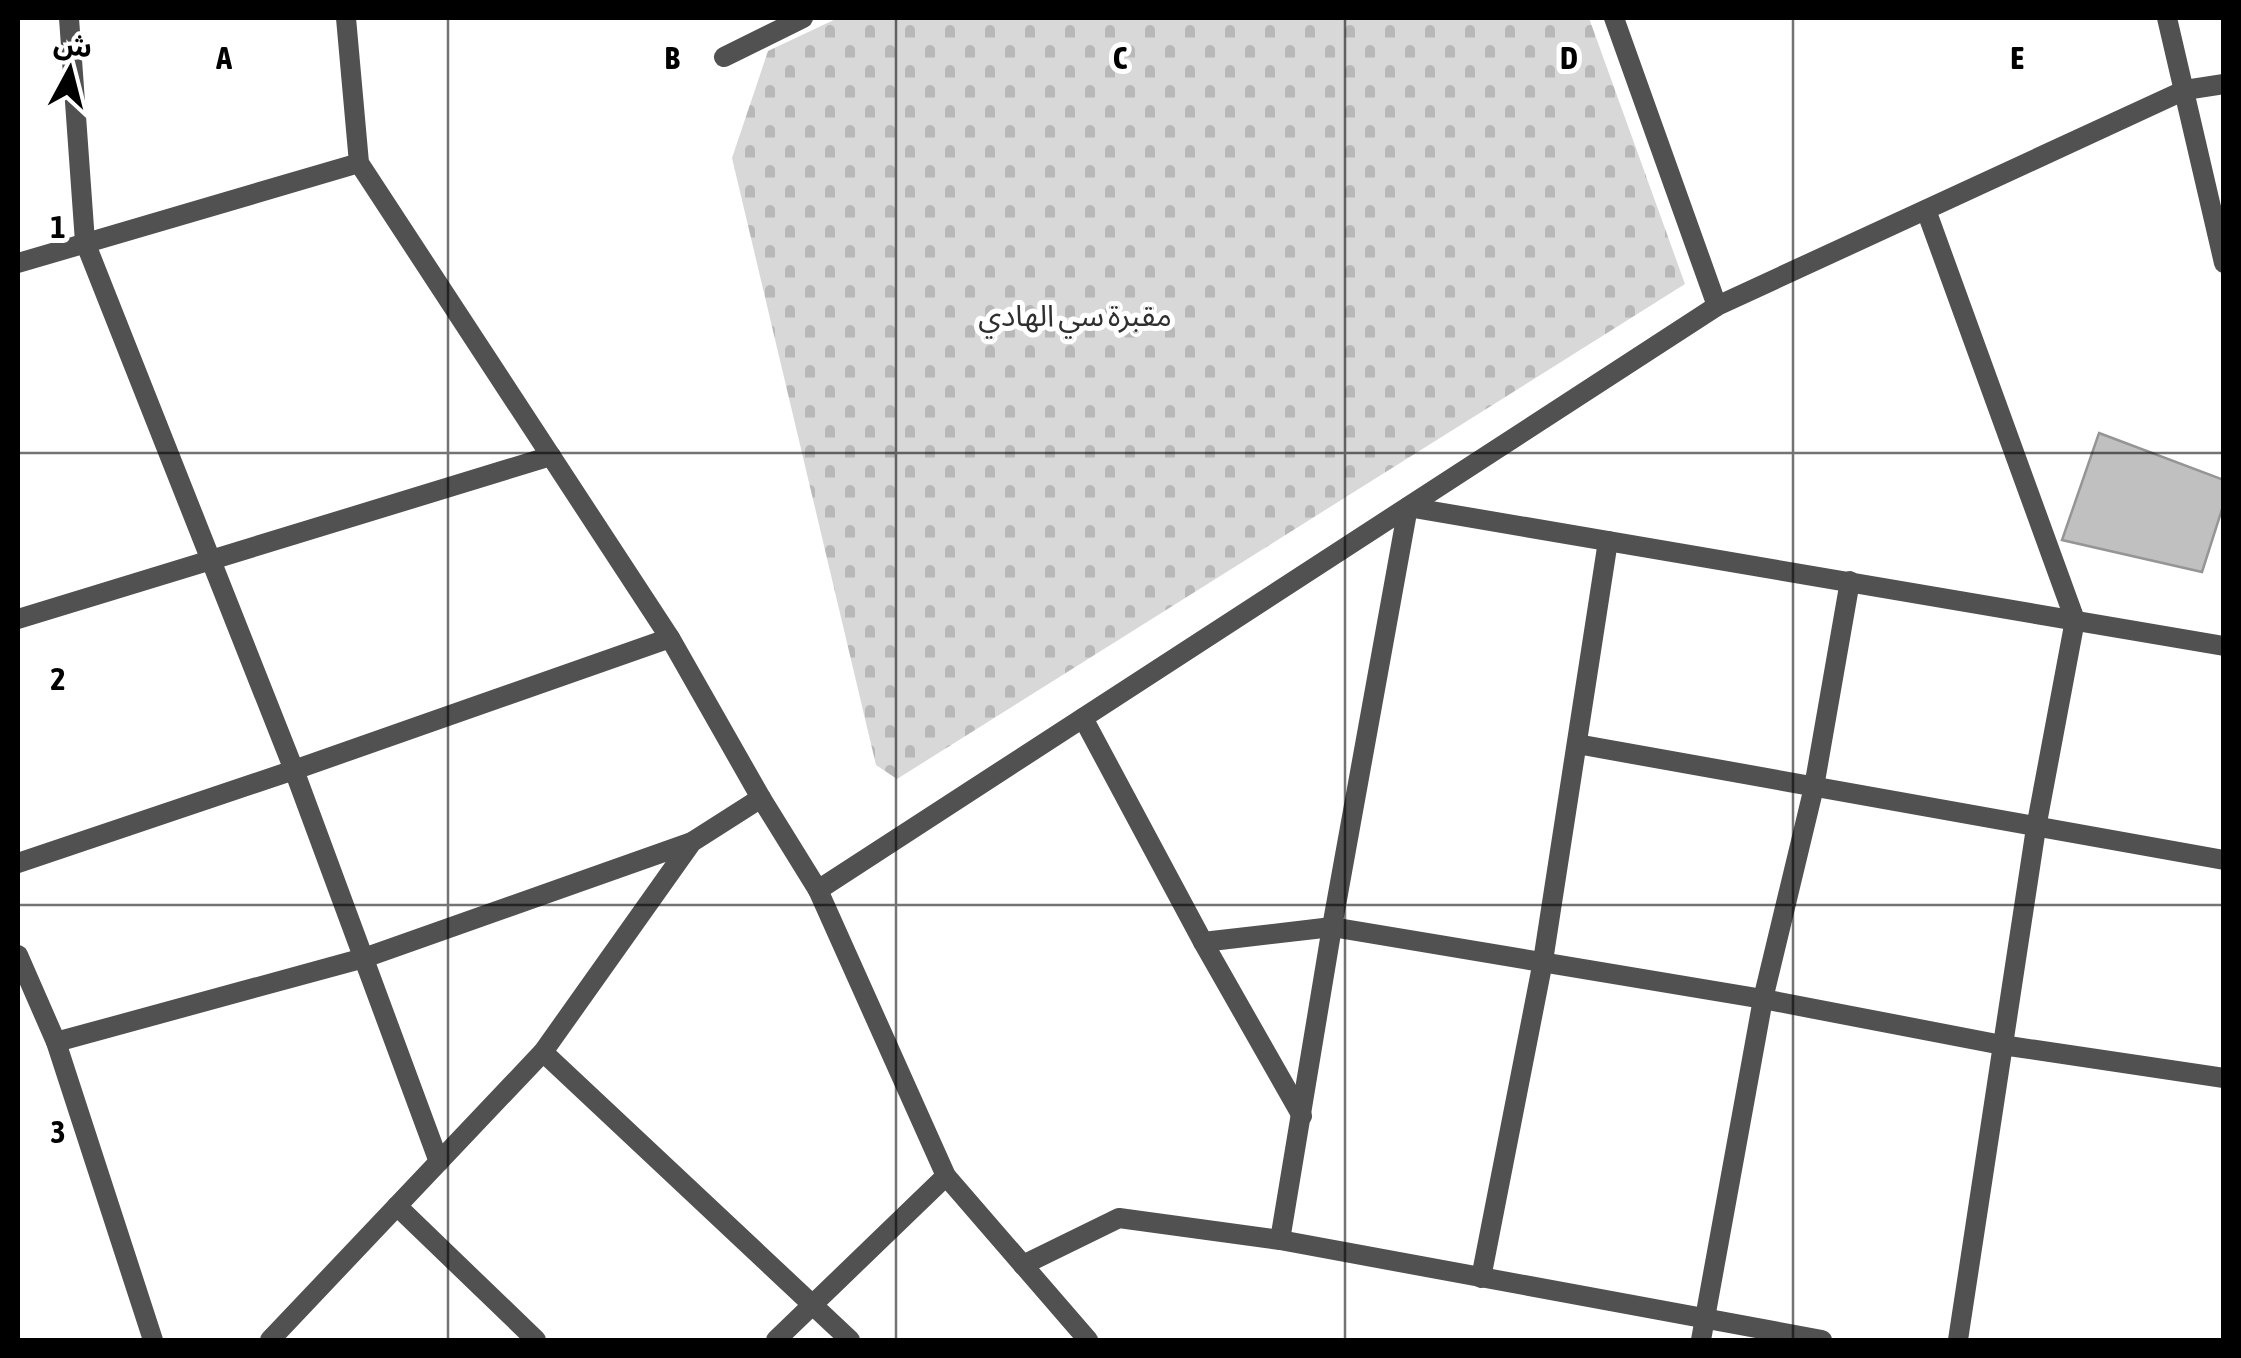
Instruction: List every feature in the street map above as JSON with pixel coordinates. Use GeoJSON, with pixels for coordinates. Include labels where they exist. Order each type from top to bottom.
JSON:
{"type":"FeatureCollection","features":[{"type":"Feature","properties":{"kind":"street"},"geometry":{"type":"LineString","coordinates":[[69,18],[85,242],[294,770],[439,1162]]}},
{"type":"Feature","properties":{"kind":"street"},"geometry":{"type":"LineString","coordinates":[[346,18],[359,163],[670,638],[760,798],[818,890],[946,1176],[1088,1340]]}},
{"type":"Feature","properties":{"kind":"street"},"geometry":{"type":"LineString","coordinates":[[724,58],[803,18]]}},
{"type":"Feature","properties":{"kind":"street"},"geometry":{"type":"LineString","coordinates":[[1614,18],[1717,306]]}},
{"type":"Feature","properties":{"kind":"street"},"geometry":{"type":"LineString","coordinates":[[2167,18],[2224,263]]}},
{"type":"Feature","properties":{"kind":"street"},"geometry":{"type":"LineString","coordinates":[[818,890],[1717,306],[2185,90],[2224,84]]}},
{"type":"Feature","properties":{"kind":"street"},"geometry":{"type":"LineString","coordinates":[[18,263],[359,163]]}},
{"type":"Feature","properties":{"kind":"street"},"geometry":{"type":"LineString","coordinates":[[1926,210],[2075,620],[2036,828],[1958,1340]]}},
{"type":"Feature","properties":{"kind":"street"},"geometry":{"type":"LineString","coordinates":[[18,619],[551,456]]}},
{"type":"Feature","properties":{"kind":"street"},"geometry":{"type":"LineString","coordinates":[[1408,506],[2224,646]]}},
{"type":"Feature","properties":{"kind":"street"},"geometry":{"type":"LineString","coordinates":[[1280,1240],[1408,506]]}},
{"type":"Feature","properties":{"kind":"street"},"geometry":{"type":"LineString","coordinates":[[1480,1278],[1543,961],[1608,541]]}},
{"type":"Feature","properties":{"kind":"street"},"geometry":{"type":"LineString","coordinates":[[1701,1340],[1763,999],[1814,787],[1850,581]]}},
{"type":"Feature","properties":{"kind":"street"},"geometry":{"type":"LineString","coordinates":[[18,863],[670,638]]}},
{"type":"Feature","properties":{"kind":"street"},"geometry":{"type":"LineString","coordinates":[[1083,718],[1302,1116]]}},
{"type":"Feature","properties":{"kind":"street"},"geometry":{"type":"LineString","coordinates":[[1576,744],[2224,860]]}},
{"type":"Feature","properties":{"kind":"street"},"geometry":{"type":"LineString","coordinates":[[56,1042],[364,958],[692,842],[760,798]]}},
{"type":"Feature","properties":{"kind":"street"},"geometry":{"type":"LineString","coordinates":[[270,1340],[542,1052],[692,842]]}},
{"type":"Feature","properties":{"kind":"street"},"geometry":{"type":"LineString","coordinates":[[1203,942],[1332,927],[1763,999],[2002,1044],[2224,1078]]}},
{"type":"Feature","properties":{"kind":"street"},"geometry":{"type":"LineString","coordinates":[[18,955],[56,1042],[153,1340]]}},
{"type":"Feature","properties":{"kind":"street"},"geometry":{"type":"LineString","coordinates":[[542,1052],[850,1340]]}},
{"type":"Feature","properties":{"kind":"street"},"geometry":{"type":"LineString","coordinates":[[776,1340],[946,1176]]}},
{"type":"Feature","properties":{"kind":"street"},"geometry":{"type":"LineString","coordinates":[[397,1206],[536,1340]]}},
{"type":"Feature","properties":{"kind":"street"},"geometry":{"type":"LineString","coordinates":[[1023,1265],[1119,1218],[1280,1240],[1822,1340]]}},
{"type":"Feature","properties":{"kind":"green space","name":"مقبرة سي الهادي"},"geometry":{"type":"Polygon","coordinates":[[[838,18],[1589,18],[1685,284],[897,779],[876,765],[732,158],[768,51],[838,18]]]}},
{"type":"Feature","properties":{"kind":"building"},"geometry":{"type":"Polygon","coordinates":[[[2099,433],[2224,480],[2224,503],[2202,572],[2062,540],[2099,433]]]}}]}
